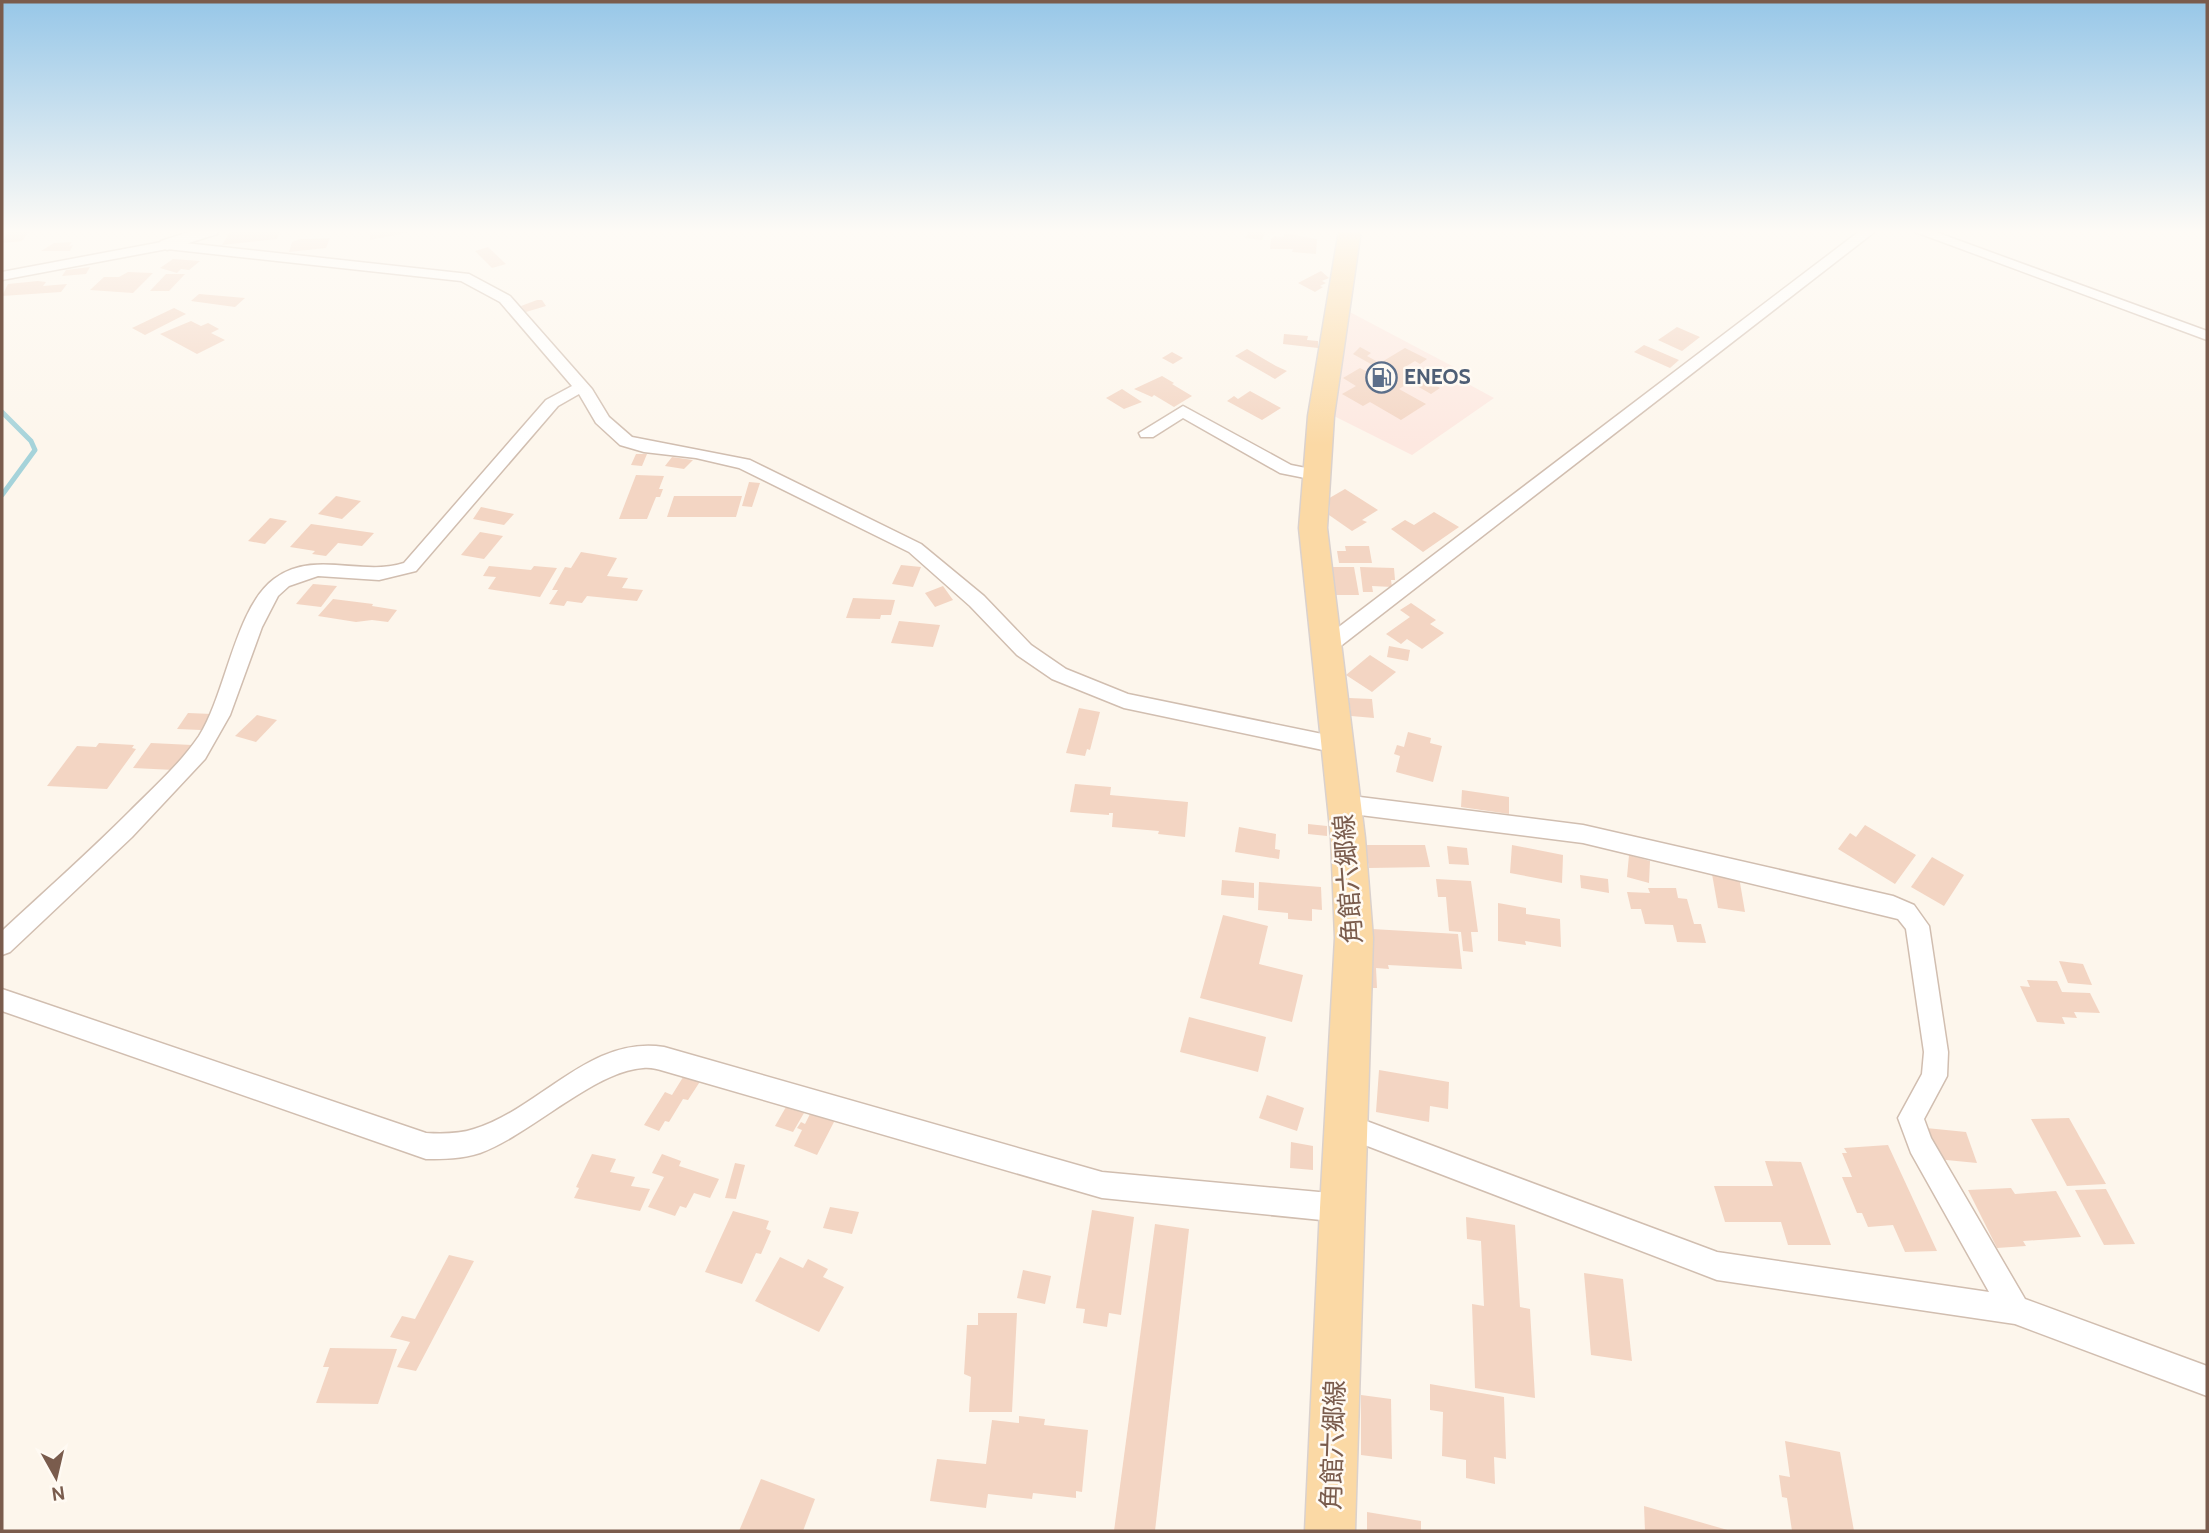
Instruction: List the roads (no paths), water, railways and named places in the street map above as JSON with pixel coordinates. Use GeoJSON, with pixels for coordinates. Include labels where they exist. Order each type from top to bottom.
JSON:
{"type":"FeatureCollection","features":[{"type":"Feature","properties":{"kind":"main road","name":"角館六郷線"},"geometry":{"type":"LineString","coordinates":[[1329,1531],[1354,938],[1344,804],[1313,528],[1317,442],[1339,302]]}},
{"type":"Feature","properties":{"kind":"street"},"geometry":{"type":"LineString","coordinates":[[507,302],[581,387],[602,420],[626,441],[644,447],[696,453],[744,464],[915,548],[977,601],[1024,650],[1059,674],[1124,701],[1337,745]]}},
{"type":"Feature","properties":{"kind":"street"},"geometry":{"type":"LineString","coordinates":[[1326,647],[1777,302]]}},
{"type":"Feature","properties":{"kind":"street"},"geometry":{"type":"LineString","coordinates":[[2113,302],[2207,336]]}},
{"type":"Feature","properties":{"kind":"street"},"geometry":{"type":"LineString","coordinates":[[2,945],[106,849],[194,760],[225,705],[265,598],[281,582],[315,568],[329,566],[383,574],[410,568],[552,403],[581,387]]}},
{"type":"Feature","properties":{"kind":"street"},"geometry":{"type":"LineString","coordinates":[[1147,433],[1183,411],[1286,469],[1315,475]]}},
{"type":"Feature","properties":{"kind":"street"},"geometry":{"type":"LineString","coordinates":[[1344,804],[1583,834],[1894,906],[1906,912],[1917,926],[1936,1052],[1934,1076],[1910,1118],[1920,1144],[1982,1257],[2015,1310]]}},
{"type":"Feature","properties":{"kind":"street"},"geometry":{"type":"LineString","coordinates":[[2,1000],[426,1146],[447,1147],[478,1141],[520,1121],[612,1065],[642,1056],[664,1059],[1102,1185],[1341,1208]]}},
{"type":"Feature","properties":{"kind":"street"},"geometry":{"type":"LineString","coordinates":[[1345,1125],[1717,1266],[2015,1310],[2207,1381]]}},
{"type":"Feature","properties":{"kind":"waterway"},"geometry":{"type":"LineString","coordinates":[[2,412],[31,441],[35,450],[2,495]]}},
{"type":"Feature","properties":{"kind":"place","name":"ENEOS"},"geometry":{"type":"Point","coordinates":[1381,377]}}]}
